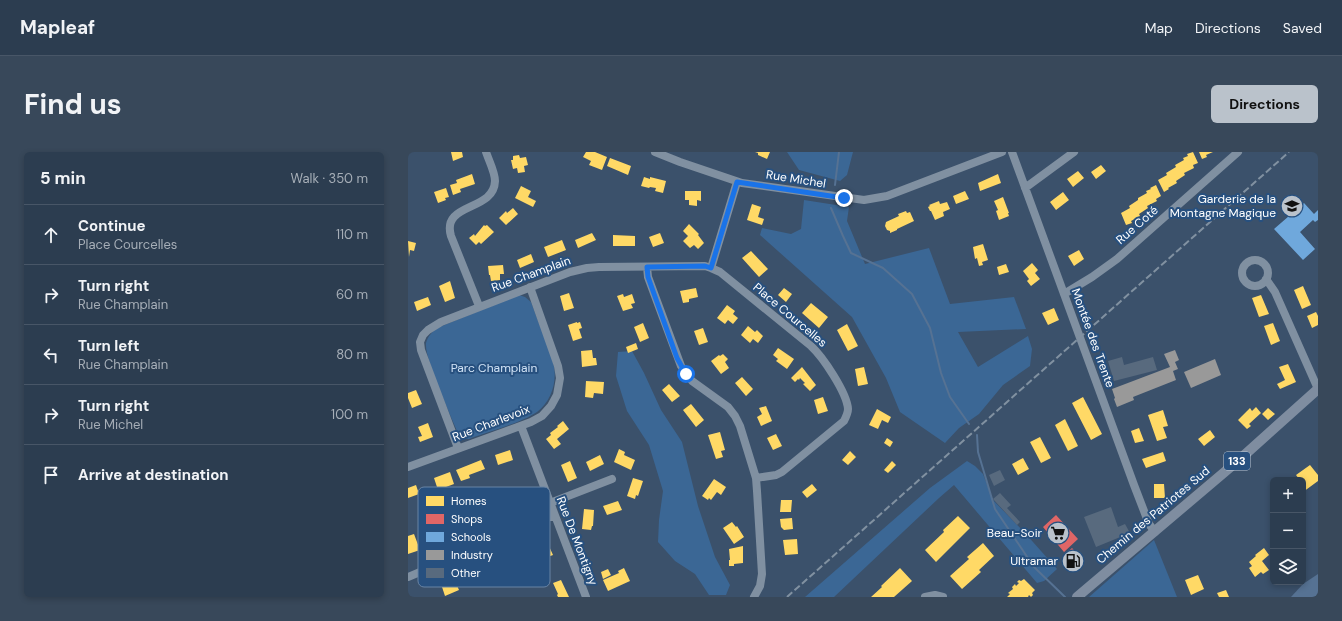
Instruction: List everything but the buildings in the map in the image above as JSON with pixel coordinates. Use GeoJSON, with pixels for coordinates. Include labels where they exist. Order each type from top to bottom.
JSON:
{"type":"FeatureCollection","features":[{"type":"Feature","properties":{"kind":"main road","name":"Chemin des Patriotes Sud"},"geometry":{"type":"LineString","coordinates":[[1077,597],[1246,454],[1318,389]]}},
{"type":"Feature","properties":{"kind":"street"},"geometry":{"type":"LineString","coordinates":[[479,306],[451,236],[450,227],[455,215],[485,200],[493,191],[495,176],[486,152]]}},
{"type":"Feature","properties":{"kind":"street","name":"Rue Michel"},"geometry":{"type":"LineString","coordinates":[[655,152],[737,182],[854,200],[870,200],[887,196],[1002,152]]}},
{"type":"Feature","properties":{"kind":"street","name":"Montée des Trente"},"geometry":{"type":"LineString","coordinates":[[1012,152],[1142,507],[1149,524],[1155,532]]}},
{"type":"Feature","properties":{"kind":"street"},"geometry":{"type":"LineString","coordinates":[[1025,188],[1074,152]]}},
{"type":"Feature","properties":{"kind":"street","name":"Rue Coté"},"geometry":{"type":"LineString","coordinates":[[1064,294],[1092,277],[1117,259],[1238,152]]}},
{"type":"Feature","properties":{"kind":"street"},"geometry":{"type":"LineString","coordinates":[[711,268],[737,182]]}},
{"type":"Feature","properties":{"kind":"street","name":"Rue Champlain"},"geometry":{"type":"LineString","coordinates":[[458,448],[421,350],[420,342],[424,333],[432,327],[479,306],[582,269],[599,267],[705,266],[711,268]]}},
{"type":"Feature","properties":{"kind":"street"},"geometry":{"type":"LineString","coordinates":[[647,267],[648,277],[681,366],[686,374],[696,384],[728,407],[740,426],[756,478],[762,570],[760,586],[754,597]]}},
{"type":"Feature","properties":{"kind":"street","name":"Place Courcelles"},"geometry":{"type":"LineString","coordinates":[[711,268],[720,272],[816,350],[830,369],[847,405],[847,413],[844,421],[782,472],[776,475],[756,478]]}},
{"type":"Feature","properties":{"kind":"street"},"geometry":{"type":"LineString","coordinates":[[1266,279],[1275,292],[1318,389]]}},
{"type":"Feature","properties":{"kind":"street","name":"Rue Charlevoix"},"geometry":{"type":"LineString","coordinates":[[408,467],[521,426],[538,418],[548,410],[555,399],[560,383],[558,366],[530,287]]}},
{"type":"Feature","properties":{"kind":"street","name":"Rue De Montigny"},"geometry":{"type":"LineString","coordinates":[[521,426],[544,487]]}},
{"type":"Feature","properties":{"kind":"street"},"geometry":{"type":"LineString","coordinates":[[550,503],[612,479]]}},
{"type":"Feature","properties":{"kind":"street","name":"Rue De Montigny"},"geometry":{"type":"LineString","coordinates":[[550,503],[586,597]]}},
{"type":"Feature","properties":{"kind":"street"},"geometry":{"type":"LineString","coordinates":[[550,516],[554,514]]}},
{"type":"Feature","properties":{"kind":"street"},"geometry":{"type":"LineString","coordinates":[[408,576],[418,572]]}},
{"type":"Feature","properties":{"kind":"street"},"geometry":{"type":"LineString","coordinates":[[925,597],[935,595],[943,597]]}},
{"type":"Feature","properties":{"kind":"green space"},"geometry":{"type":"Polygon","coordinates":[[[787,152],[853,152],[847,175],[840,181],[799,170],[787,152]]]}},
{"type":"Feature","properties":{"kind":"green space"},"geometry":{"type":"Polygon","coordinates":[[[804,200],[849,207],[847,221],[865,264],[929,248],[950,304],[1014,297],[1026,329],[958,332],[978,367],[1028,336],[1032,349],[1030,366],[1003,385],[979,414],[959,428],[945,443],[900,412],[886,378],[852,317],[760,235],[762,228],[791,234],[801,229],[804,200]]]}},
{"type":"Feature","properties":{"kind":"green space","name":"Parc Champlain"},"geometry":{"type":"Polygon","coordinates":[[[519,295],[525,297],[531,302],[553,362],[555,376],[550,396],[547,402],[537,412],[530,416],[504,427],[465,439],[459,436],[439,388],[429,361],[426,343],[430,334],[437,328],[519,295]]]}},
{"type":"Feature","properties":{"kind":"green space"},"geometry":{"type":"Polygon","coordinates":[[[632,351],[661,410],[682,442],[698,506],[715,557],[730,585],[726,595],[709,595],[695,574],[675,561],[658,542],[663,491],[649,445],[627,411],[616,376],[618,352],[632,351]]]}},
{"type":"Feature","properties":{"kind":"green space"},"geometry":{"type":"Polygon","coordinates":[[[967,461],[983,474],[993,500],[1057,569],[1044,581],[1037,583],[954,485],[834,597],[805,597],[930,488],[967,461]]]}},
{"type":"Feature","properties":{"kind":"green space"},"geometry":{"type":"Polygon","coordinates":[[[1154,540],[1177,597],[1089,597],[1154,540]]]}},
{"type":"Feature","properties":{"kind":"shaded area"},"geometry":{"type":"Polygon","coordinates":[[[1318,574],[1318,597],[1291,597],[1302,585],[1306,585],[1306,582],[1318,574]]]}},
{"type":"Feature","properties":{"kind":"waterway"},"geometry":{"type":"LineString","coordinates":[[835,185],[839,152]]}},
{"type":"Feature","properties":{"kind":"waterway"},"geometry":{"type":"LineString","coordinates":[[831,208],[851,253],[883,268],[912,294],[930,328],[941,373],[950,397],[969,424]]}},
{"type":"Feature","properties":{"kind":"waterway"},"geometry":{"type":"LineString","coordinates":[[977,435],[978,452],[995,509],[1034,567],[1065,597]]}},
{"type":"Feature","properties":{"kind":"railway"},"geometry":{"type":"LineString","coordinates":[[787,597],[1289,152]]}},
{"type":"Feature","properties":{"kind":"place","name":"Garderie de la Montagne Magique"},"geometry":{"type":"Point","coordinates":[1292,206]}},
{"type":"Feature","properties":{"kind":"place","name":"Beau-Soir"},"geometry":{"type":"Point","coordinates":[1058,533]}},
{"type":"Feature","properties":{"kind":"place","name":"Ultramar"},"geometry":{"type":"Point","coordinates":[1073,561]}},
{"type":"Feature","properties":{"kind":"route"},"geometry":{"type":"LineString","coordinates":[[686,374],[677,358],[648,277],[647,267],[705,266],[711,268],[737,182],[844,198]]}}]}
